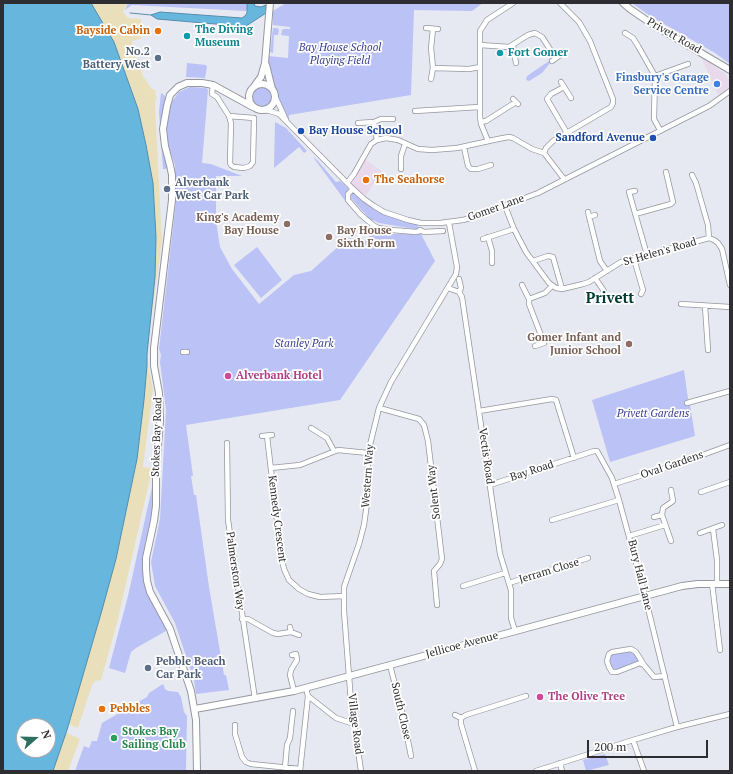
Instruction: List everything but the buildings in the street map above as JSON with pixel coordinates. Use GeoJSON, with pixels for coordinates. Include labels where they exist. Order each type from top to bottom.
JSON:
{"type":"FeatureCollection","features":[{"type":"Feature","properties":{"kind":"street"},"geometry":{"type":"LineString","coordinates":[[234,97],[242,97],[250,91],[261,77],[265,63],[270,3]]}},
{"type":"Feature","properties":{"kind":"street"},"geometry":{"type":"LineString","coordinates":[[488,141],[481,122],[479,107],[480,31],[486,20],[513,3]]}},
{"type":"Feature","properties":{"kind":"street"},"geometry":{"type":"LineString","coordinates":[[544,153],[553,141],[611,107],[614,103],[590,41],[579,22],[560,3]]}},
{"type":"Feature","properties":{"kind":"street","name":"Privett Road"},"geometry":{"type":"LineString","coordinates":[[623,3],[647,21],[728,69],[730,75]]}},
{"type":"Feature","properties":{"kind":"street"},"geometry":{"type":"LineString","coordinates":[[426,28],[435,29],[431,48],[433,68],[431,79]]}},
{"type":"Feature","properties":{"kind":"street"},"geometry":{"type":"LineString","coordinates":[[480,45],[506,48],[512,46],[528,35],[535,33],[542,37],[555,58]]}},
{"type":"Feature","properties":{"kind":"street"},"geometry":{"type":"LineString","coordinates":[[625,33],[633,38],[655,76],[654,119],[660,130]]}},
{"type":"Feature","properties":{"kind":"street"},"geometry":{"type":"LineString","coordinates":[[512,46],[517,62]]}},
{"type":"Feature","properties":{"kind":"street"},"geometry":{"type":"LineString","coordinates":[[265,63],[272,89],[288,123]]}},
{"type":"Feature","properties":{"kind":"street"},"geometry":{"type":"LineString","coordinates":[[655,76],[688,64]]}},
{"type":"Feature","properties":{"kind":"street"},"geometry":{"type":"LineString","coordinates":[[433,68],[469,69],[480,67]]}},
{"type":"Feature","properties":{"kind":"street","name":"Stokes Bay Road"},"geometry":{"type":"LineString","coordinates":[[197,771],[196,720],[186,673],[168,625],[150,592],[146,568],[146,558],[156,506],[156,469],[160,420],[160,399],[154,366],[154,353],[172,200],[170,165],[164,139],[164,118],[170,95],[178,87],[190,82],[213,85],[256,109],[264,110]]}},
{"type":"Feature","properties":{"kind":"street"},"geometry":{"type":"LineString","coordinates":[[255,85],[266,84],[272,89]]}},
{"type":"Feature","properties":{"kind":"street"},"geometry":{"type":"LineString","coordinates":[[547,99],[563,84],[571,98]]}},
{"type":"Feature","properties":{"kind":"street"},"geometry":{"type":"LineString","coordinates":[[213,85],[212,94],[217,97],[229,116],[231,123],[231,166],[244,168],[250,166],[253,162],[254,118],[229,116]]}},
{"type":"Feature","properties":{"kind":"street"},"geometry":{"type":"LineString","coordinates":[[250,91],[248,99],[253,107]]}},
{"type":"Feature","properties":{"kind":"street","name":"Gomer Lane"},"geometry":{"type":"LineString","coordinates":[[288,123],[353,189],[364,199],[384,212],[421,223],[449,223],[474,217],[538,193],[718,100],[730,91]]}},
{"type":"Feature","properties":{"kind":"street"},"geometry":{"type":"LineString","coordinates":[[264,110],[268,109],[273,103],[275,96]]}},
{"type":"Feature","properties":{"kind":"street"},"geometry":{"type":"LineString","coordinates":[[542,97],[547,99],[567,133]]}},
{"type":"Feature","properties":{"kind":"street","name":"Gomer Lane"},"geometry":{"type":"LineString","coordinates":[[718,100],[730,97]]}},
{"type":"Feature","properties":{"kind":"street"},"geometry":{"type":"LineString","coordinates":[[481,122],[516,102]]}},
{"type":"Feature","properties":{"kind":"street"},"geometry":{"type":"LineString","coordinates":[[415,110],[427,113],[479,107]]}},
{"type":"Feature","properties":{"kind":"street"},"geometry":{"type":"LineString","coordinates":[[264,110],[275,112],[288,123]]}},
{"type":"Feature","properties":{"kind":"street"},"geometry":{"type":"LineString","coordinates":[[358,123],[393,119]]}},
{"type":"Feature","properties":{"kind":"street"},"geometry":{"type":"LineString","coordinates":[[374,122],[376,140]]}},
{"type":"Feature","properties":{"kind":"street"},"geometry":{"type":"LineString","coordinates":[[347,183],[354,174],[368,148],[376,140],[383,138],[392,138],[405,144],[429,150],[447,150],[504,138],[513,138],[532,149],[544,153],[564,179]]}},
{"type":"Feature","properties":{"kind":"street"},"geometry":{"type":"LineString","coordinates":[[401,169],[401,156],[405,144]]}},
{"type":"Feature","properties":{"kind":"street"},"geometry":{"type":"LineString","coordinates":[[464,147],[468,166],[471,169],[478,169],[491,164]]}},
{"type":"Feature","properties":{"kind":"street"},"geometry":{"type":"LineString","coordinates":[[635,214],[671,204],[673,202],[666,172]]}},
{"type":"Feature","properties":{"kind":"street"},"geometry":{"type":"LineString","coordinates":[[692,175],[696,183],[708,225],[709,238]]}},
{"type":"Feature","properties":{"kind":"street"},"geometry":{"type":"LineString","coordinates":[[353,189],[348,194],[348,200],[361,215],[378,228],[416,232],[420,230],[424,232],[443,231]]}},
{"type":"Feature","properties":{"kind":"street"},"geometry":{"type":"LineString","coordinates":[[635,191],[630,192],[646,255]]}},
{"type":"Feature","properties":{"kind":"street"},"geometry":{"type":"LineString","coordinates":[[505,206],[514,229],[533,261],[552,286],[562,289]]}},
{"type":"Feature","properties":{"kind":"street"},"geometry":{"type":"LineString","coordinates":[[595,215],[588,215],[600,261],[607,270]]}},
{"type":"Feature","properties":{"kind":"street"},"geometry":{"type":"LineString","coordinates":[[420,230],[421,223]]}},
{"type":"Feature","properties":{"kind":"street","name":"Western Way"},"geometry":{"type":"LineString","coordinates":[[349,676],[344,596],[346,579],[360,544],[364,526],[367,503],[368,452],[379,408],[391,382],[456,274],[457,267],[449,223]]}},
{"type":"Feature","properties":{"kind":"street"},"geometry":{"type":"LineString","coordinates":[[483,239],[514,229]]}},
{"type":"Feature","properties":{"kind":"street"},"geometry":{"type":"LineString","coordinates":[[488,237],[492,251],[492,263]]}},
{"type":"Feature","properties":{"kind":"street","name":"St Helen's Road"},"geometry":{"type":"LineString","coordinates":[[562,289],[583,284],[621,262],[709,238],[718,243],[722,249],[730,284]]}},
{"type":"Feature","properties":{"kind":"street"},"geometry":{"type":"LineString","coordinates":[[533,261],[548,256],[553,257],[562,289]]}},
{"type":"Feature","properties":{"kind":"street"},"geometry":{"type":"LineString","coordinates":[[634,258],[643,290],[641,294]]}},
{"type":"Feature","properties":{"kind":"street"},"geometry":{"type":"LineString","coordinates":[[595,278],[604,291]]}},
{"type":"Feature","properties":{"kind":"street","name":"Vectis Road"},"geometry":{"type":"LineString","coordinates":[[459,279],[461,288],[459,292],[462,296],[500,554],[511,590],[511,618],[514,631]]}},
{"type":"Feature","properties":{"kind":"street"},"geometry":{"type":"LineString","coordinates":[[521,285],[530,299],[529,304],[544,343],[534,346]]}},
{"type":"Feature","properties":{"kind":"street"},"geometry":{"type":"LineString","coordinates":[[530,299],[545,293],[552,286]]}},
{"type":"Feature","properties":{"kind":"street"},"geometry":{"type":"LineString","coordinates":[[448,288],[459,292]]}},
{"type":"Feature","properties":{"kind":"street"},"geometry":{"type":"LineString","coordinates":[[683,305],[730,307]]}},
{"type":"Feature","properties":{"kind":"street"},"geometry":{"type":"LineString","coordinates":[[705,306],[708,350]]}},
{"type":"Feature","properties":{"kind":"street"},"geometry":{"type":"LineString","coordinates":[[687,402],[730,391]]}},
{"type":"Feature","properties":{"kind":"street"},"geometry":{"type":"LineString","coordinates":[[479,411],[552,399],[556,400],[574,458]]}},
{"type":"Feature","properties":{"kind":"street","name":"Solent Way"},"geometry":{"type":"LineString","coordinates":[[379,408],[419,419],[424,425],[428,441],[442,559],[434,571],[437,605]]}},
{"type":"Feature","properties":{"kind":"street"},"geometry":{"type":"LineString","coordinates":[[311,428],[327,438],[334,451]]}},
{"type":"Feature","properties":{"kind":"street"},"geometry":{"type":"LineString","coordinates":[[313,437],[316,431]]}},
{"type":"Feature","properties":{"kind":"street","name":"Kennedy Crescent"},"geometry":{"type":"LineString","coordinates":[[267,436],[281,556],[284,569],[290,580],[299,589],[308,594],[320,597],[344,596]]}},
{"type":"Feature","properties":{"kind":"street","name":"Palmerston Way"},"geometry":{"type":"LineString","coordinates":[[227,443],[227,509],[255,699]]}},
{"type":"Feature","properties":{"kind":"street","name":"Oval Gardens"},"geometry":{"type":"LineString","coordinates":[[614,484],[675,465],[730,445]]}},
{"type":"Feature","properties":{"kind":"street","name":"Kennedy Crescent"},"geometry":{"type":"LineString","coordinates":[[271,468],[300,465],[338,450],[368,452]]}},
{"type":"Feature","properties":{"kind":"street","name":"Bury Hall Lane"},"geometry":{"type":"LineString","coordinates":[[574,458],[597,451],[608,467],[630,536],[677,727]]}},
{"type":"Feature","properties":{"kind":"street","name":"Bay Road"},"geometry":{"type":"LineString","coordinates":[[490,485],[574,458]]}},
{"type":"Feature","properties":{"kind":"street"},"geometry":{"type":"LineString","coordinates":[[701,492],[730,482]]}},
{"type":"Feature","properties":{"kind":"street"},"geometry":{"type":"LineString","coordinates":[[670,490],[673,501],[663,508],[662,515],[671,541]]}},
{"type":"Feature","properties":{"kind":"street"},"geometry":{"type":"LineString","coordinates":[[552,520],[619,500]]}},
{"type":"Feature","properties":{"kind":"street"},"geometry":{"type":"LineString","coordinates":[[654,517],[662,515]]}},
{"type":"Feature","properties":{"kind":"street"},"geometry":{"type":"LineString","coordinates":[[630,536],[665,525]]}},
{"type":"Feature","properties":{"kind":"street"},"geometry":{"type":"LineString","coordinates":[[700,533],[722,525]]}},
{"type":"Feature","properties":{"kind":"street"},"geometry":{"type":"LineString","coordinates":[[713,529],[717,560],[714,583],[720,650]]}},
{"type":"Feature","properties":{"kind":"street","name":"Jerram Close"},"geometry":{"type":"LineString","coordinates":[[509,583],[588,558]]}},
{"type":"Feature","properties":{"kind":"street"},"geometry":{"type":"LineString","coordinates":[[462,586],[505,573]]}},
{"type":"Feature","properties":{"kind":"street","name":"Jellicoe Avenue"},"geometry":{"type":"LineString","coordinates":[[194,709],[255,699],[306,688],[682,586],[714,583],[730,584]]}},
{"type":"Feature","properties":{"kind":"street"},"geometry":{"type":"LineString","coordinates":[[242,619],[248,619],[273,633],[278,634],[291,629],[299,635]]}},
{"type":"Feature","properties":{"kind":"street"},"geometry":{"type":"LineString","coordinates":[[644,665],[640,663],[617,672],[612,672],[606,661],[609,654],[612,652],[631,650],[636,652],[654,677],[665,676]]}},
{"type":"Feature","properties":{"kind":"street"},"geometry":{"type":"LineString","coordinates":[[292,655],[296,654],[297,660],[291,670],[290,675],[294,691]]}},
{"type":"Feature","properties":{"kind":"street","name":"South Close"},"geometry":{"type":"LineString","coordinates":[[390,665],[403,716],[410,756]]}},
{"type":"Feature","properties":{"kind":"street","name":"Village Road"},"geometry":{"type":"LineString","coordinates":[[349,676],[361,771]]}},
{"type":"Feature","properties":{"kind":"street"},"geometry":{"type":"LineString","coordinates":[[235,725],[235,734],[242,758],[246,762],[251,764],[300,770],[308,696],[306,688]]}},
{"type":"Feature","properties":{"kind":"street"},"geometry":{"type":"LineString","coordinates":[[308,696],[336,718],[354,724]]}},
{"type":"Feature","properties":{"kind":"street"},"geometry":{"type":"LineString","coordinates":[[475,771],[460,724],[461,718],[466,715],[526,696]]}},
{"type":"Feature","properties":{"kind":"street"},"geometry":{"type":"LineString","coordinates":[[285,768],[287,745],[290,738],[293,712]]}},
{"type":"Feature","properties":{"kind":"street"},"geometry":{"type":"LineString","coordinates":[[536,771],[677,727],[730,714]]}},
{"type":"Feature","properties":{"kind":"street"},"geometry":{"type":"LineString","coordinates":[[455,715],[461,718]]}},
{"type":"Feature","properties":{"kind":"street"},"geometry":{"type":"LineString","coordinates":[[633,740],[644,771]]}},
{"type":"Feature","properties":{"kind":"street"},"geometry":{"type":"LineString","coordinates":[[560,764],[562,771]]}},
{"type":"Feature","properties":{"kind":"shaded area"},"geometry":{"type":"Polygon","coordinates":[[[3,3],[91,3],[114,42],[138,109],[153,183],[156,237],[155,277],[137,459],[116,559],[67,730],[53,771],[3,771],[3,3]]]}},
{"type":"Feature","properties":{"kind":"shaded area"},"geometry":{"type":"Polygon","coordinates":[[[247,3],[254,3],[255,6],[261,7],[266,5],[266,13],[237,32],[227,25],[157,19],[151,15],[160,12],[242,18],[247,13],[247,3]]]}},
{"type":"Feature","properties":{"kind":"shaded area"},"geometry":{"type":"Polygon","coordinates":[[[701,57],[724,73],[729,80],[730,85],[718,95],[701,57]]]}},
{"type":"Feature","properties":{"kind":"shaded area"},"geometry":{"type":"Polygon","coordinates":[[[364,159],[382,171],[365,197],[349,182],[364,159]]]}},
{"type":"Feature","properties":{"kind":"green space"},"geometry":{"type":"Polygon","coordinates":[[[128,3],[247,3],[248,6],[246,11],[132,5],[125,10],[128,3]]]}},
{"type":"Feature","properties":{"kind":"green space","name":"Bay House School Playing Field"},"geometry":{"type":"Polygon","coordinates":[[[286,3],[483,3],[472,11],[414,10],[411,95],[289,115],[289,120],[282,106],[268,63],[268,56],[288,58],[289,36],[281,35],[283,29],[290,29],[290,27],[273,25],[273,11],[286,3]]]}},
{"type":"Feature","properties":{"kind":"green space"},"geometry":{"type":"Polygon","coordinates":[[[632,3],[730,3],[730,64],[715,53],[650,16],[632,3]]]}},
{"type":"Feature","properties":{"kind":"green space"},"geometry":{"type":"Polygon","coordinates":[[[273,28],[277,28],[279,30],[278,35],[274,35],[273,53],[270,52],[273,28]]]}},
{"type":"Feature","properties":{"kind":"green space"},"geometry":{"type":"Polygon","coordinates":[[[549,61],[550,63],[542,73],[529,81],[526,80],[527,76],[549,61]]]}},
{"type":"Feature","properties":{"kind":"green space"},"geometry":{"type":"Polygon","coordinates":[[[187,63],[206,65],[205,78],[186,77],[187,63]]]}},
{"type":"Feature","properties":{"kind":"green space"},"geometry":{"type":"Polygon","coordinates":[[[262,85],[270,88],[273,96],[270,104],[262,107],[254,104],[251,96],[254,88],[262,85]]]}},
{"type":"Feature","properties":{"kind":"green space","name":"Stanley Park"},"geometry":{"type":"Polygon","coordinates":[[[190,87],[206,88],[208,90],[202,163],[211,164],[242,176],[216,176],[216,221],[220,247],[232,269],[259,304],[294,275],[311,271],[340,245],[353,236],[361,246],[375,230],[380,234],[421,234],[435,261],[340,400],[186,425],[194,495],[196,495],[209,587],[224,675],[226,675],[229,690],[196,694],[194,680],[175,623],[155,586],[151,562],[160,519],[166,410],[160,362],[161,355],[159,349],[176,202],[175,165],[168,144],[167,128],[170,107],[173,100],[179,92],[190,87]]]}},
{"type":"Feature","properties":{"kind":"green space"},"geometry":{"type":"Polygon","coordinates":[[[161,93],[167,100],[164,114],[170,165],[166,169],[163,169],[159,112],[161,93]]]}},
{"type":"Feature","properties":{"kind":"green space"},"geometry":{"type":"Polygon","coordinates":[[[275,122],[286,128],[307,151],[304,153],[299,147],[274,168],[275,122]]]}},
{"type":"Feature","properties":{"kind":"green space"},"geometry":{"type":"Polygon","coordinates":[[[313,157],[336,182],[340,181],[348,188],[348,191],[345,194],[346,202],[313,157]]]}},
{"type":"Feature","properties":{"kind":"green space"},"geometry":{"type":"Polygon","coordinates":[[[352,193],[367,204],[385,214],[407,222],[416,223],[418,228],[416,230],[379,223],[366,218],[367,216],[350,198],[350,194],[352,193]]]}},
{"type":"Feature","properties":{"kind":"green space"},"geometry":{"type":"Polygon","coordinates":[[[257,247],[282,280],[261,298],[234,265],[257,247]]]}},
{"type":"Feature","properties":{"kind":"green space","name":"Privett Gardens"},"geometry":{"type":"Polygon","coordinates":[[[684,370],[688,399],[686,403],[690,405],[695,436],[610,462],[592,400],[684,370]]]}},
{"type":"Feature","properties":{"kind":"green space"},"geometry":{"type":"Polygon","coordinates":[[[153,483],[154,511],[143,567],[167,626],[166,631],[131,652],[125,673],[109,668],[128,596],[153,483]]]}},
{"type":"Feature","properties":{"kind":"green space"},"geometry":{"type":"Polygon","coordinates":[[[630,650],[635,652],[640,661],[618,670],[613,670],[608,660],[612,653],[630,650]]]}},
{"type":"Feature","properties":{"kind":"green space"},"geometry":{"type":"Polygon","coordinates":[[[163,684],[165,689],[168,691],[178,692],[181,697],[184,712],[187,716],[186,771],[75,771],[84,746],[89,748],[92,741],[97,741],[102,723],[147,697],[149,693],[163,684]]]}},
{"type":"Feature","properties":{"kind":"green space"},"geometry":{"type":"Polygon","coordinates":[[[605,754],[609,765],[586,771],[583,760],[605,754]]]}},
{"type":"Feature","properties":{"kind":"sand"},"geometry":{"type":"Polygon","coordinates":[[[24,3],[128,3],[123,12],[128,18],[141,19],[141,39],[132,41],[132,44],[143,76],[151,88],[156,91],[155,95],[157,96],[155,101],[162,241],[146,357],[153,389],[143,467],[151,468],[151,474],[117,623],[101,680],[95,681],[92,685],[78,728],[68,724],[65,732],[80,739],[68,771],[34,771],[43,758],[56,758],[56,718],[53,718],[24,3]]]}},
{"type":"Feature","properties":{"kind":"waterway"},"geometry":{"type":"LineString","coordinates":[[130,13],[151,15]]}},
{"type":"Feature","properties":{"kind":"place","name":"Bayside Cabin"},"geometry":{"type":"Point","coordinates":[158,31]}},
{"type":"Feature","properties":{"kind":"place","name":"The Diving Museum"},"geometry":{"type":"Point","coordinates":[187,36]}},
{"type":"Feature","properties":{"kind":"place","name":"Fort Gomer"},"geometry":{"type":"Point","coordinates":[500,53]}},
{"type":"Feature","properties":{"kind":"place","name":"No.2 Battery West"},"geometry":{"type":"Point","coordinates":[158,58]}},
{"type":"Feature","properties":{"kind":"place","name":"Finsbury's Garage Service Centre"},"geometry":{"type":"Point","coordinates":[717,84]}},
{"type":"Feature","properties":{"kind":"place","name":"Bay House School"},"geometry":{"type":"Point","coordinates":[301,131]}},
{"type":"Feature","properties":{"kind":"place","name":"Sandford Avenue"},"geometry":{"type":"Point","coordinates":[653,138]}},
{"type":"Feature","properties":{"kind":"place","name":"The Seahorse"},"geometry":{"type":"Point","coordinates":[366,180]}},
{"type":"Feature","properties":{"kind":"place","name":"Alverbank West Car Park"},"geometry":{"type":"Point","coordinates":[167,189]}},
{"type":"Feature","properties":{"kind":"place","name":"King's Academy Bay House"},"geometry":{"type":"Point","coordinates":[287,224]}},
{"type":"Feature","properties":{"kind":"place","name":"Bay House Sixth Form"},"geometry":{"type":"Point","coordinates":[329,237]}},
{"type":"Feature","properties":{"kind":"place","name":"Gomer Infant and Junior School"},"geometry":{"type":"Point","coordinates":[629,344]}},
{"type":"Feature","properties":{"kind":"place","name":"Alverbank Hotel"},"geometry":{"type":"Point","coordinates":[228,376]}},
{"type":"Feature","properties":{"kind":"place","name":"Pebble Beach Car Park"},"geometry":{"type":"Point","coordinates":[148,668]}},
{"type":"Feature","properties":{"kind":"place","name":"The Olive Tree"},"geometry":{"type":"Point","coordinates":[540,697]}},
{"type":"Feature","properties":{"kind":"place","name":"Pebbles"},"geometry":{"type":"Point","coordinates":[102,709]}},
{"type":"Feature","properties":{"kind":"place","name":"Stokes Bay Sailing Club"},"geometry":{"type":"Point","coordinates":[114,738]}},
{"type":"Feature","properties":{"kind":"district","name":"Privett"},"geometry":{"type":"Point","coordinates":[610,299]}}]}
